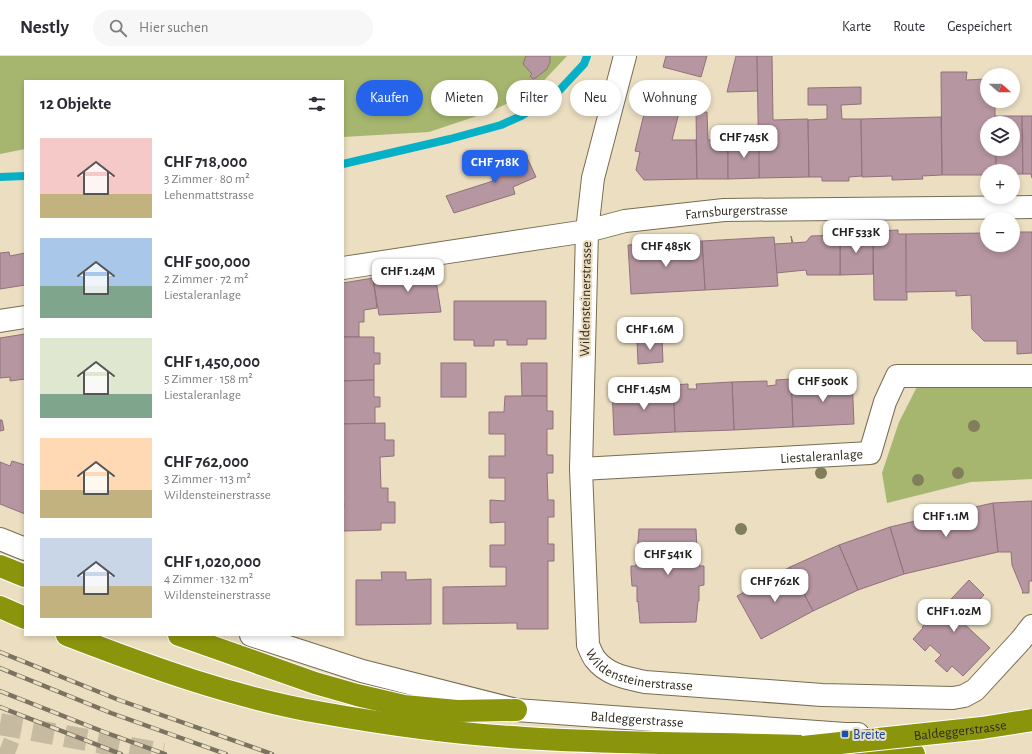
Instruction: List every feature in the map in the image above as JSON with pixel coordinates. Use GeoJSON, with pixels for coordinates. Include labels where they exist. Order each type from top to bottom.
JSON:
{"type":"FeatureCollection","features":[{"type":"Feature","properties":{"kind":"highway"},"geometry":{"type":"LineString","coordinates":[[0,566],[24,576]]}},
{"type":"Feature","properties":{"kind":"highway"},"geometry":{"type":"LineString","coordinates":[[0,607],[24,618]]}},
{"type":"Feature","properties":{"kind":"highway"},"geometry":{"type":"LineString","coordinates":[[70,636],[152,667],[248,697],[321,713],[384,724],[444,732],[524,738],[601,742],[803,746],[914,754]]}},
{"type":"Feature","properties":{"kind":"highway"},"geometry":{"type":"LineString","coordinates":[[182,636],[315,683],[404,706],[457,711],[516,710]]}},
{"type":"Feature","properties":{"kind":"highway"},"geometry":{"type":"LineString","coordinates":[[803,746],[982,728],[1032,719]]}},
{"type":"Feature","properties":{"kind":"street","name":"Wildensteinerstrasse"},"geometry":{"type":"LineString","coordinates":[[625,56],[593,178],[587,231],[581,469],[588,645],[594,658],[606,669],[619,676],[645,682],[822,694],[953,698],[964,696],[975,690],[1032,626]]}},
{"type":"Feature","properties":{"kind":"street","name":"Farnsburgerstrasse"},"geometry":{"type":"LineString","coordinates":[[344,268],[587,231],[625,221],[724,210],[1032,207]]}},
{"type":"Feature","properties":{"kind":"street"},"geometry":{"type":"LineString","coordinates":[[0,321],[24,317]]}},
{"type":"Feature","properties":{"kind":"street","name":"Liestaleranlage"},"geometry":{"type":"LineString","coordinates":[[581,469],[870,453],[885,402],[897,376],[1032,376]]}},
{"type":"Feature","properties":{"kind":"street"},"geometry":{"type":"LineString","coordinates":[[0,539],[24,549]]}},
{"type":"Feature","properties":{"kind":"street","name":"Baldeggerstrasse"},"geometry":{"type":"LineString","coordinates":[[257,636],[309,644],[362,671],[516,710],[846,734],[885,734],[994,726],[1032,719]]}},
{"type":"Feature","properties":{"kind":"green space"},"geometry":{"type":"Polygon","coordinates":[[[0,56],[567,56],[544,80],[506,80],[506,104],[498,108],[498,80],[431,80],[431,116],[477,116],[429,132],[344,137],[344,80],[24,80],[24,149],[0,154],[0,56]]]}},
{"type":"Feature","properties":{"kind":"green space"},"geometry":{"type":"Polygon","coordinates":[[[920,381],[1032,384],[1032,479],[971,482],[887,503],[882,473],[899,422],[920,381]]]}},
{"type":"Feature","properties":{"kind":"building"},"geometry":{"type":"Polygon","coordinates":[[[526,56],[550,56],[550,62],[547,69],[533,79],[530,76],[532,74],[523,64],[526,56]]]}},
{"type":"Feature","properties":{"kind":"building"},"geometry":{"type":"Polygon","coordinates":[[[666,56],[707,56],[701,77],[663,67],[666,56]]]}},
{"type":"Feature","properties":{"kind":"building"},"geometry":{"type":"Polygon","coordinates":[[[736,56],[757,56],[758,91],[727,92],[736,56]]]}},
{"type":"Feature","properties":{"kind":"building"},"geometry":{"type":"Polygon","coordinates":[[[757,56],[772,56],[773,120],[808,119],[809,177],[759,178],[757,56]]]}},
{"type":"Feature","properties":{"kind":"building"},"geometry":{"type":"Polygon","coordinates":[[[941,72],[967,72],[966,80],[980,79],[980,108],[995,108],[995,116],[980,116],[980,156],[996,156],[996,164],[980,164],[980,175],[942,175],[941,72]]]}},
{"type":"Feature","properties":{"kind":"building"},"geometry":{"type":"Polygon","coordinates":[[[861,87],[861,104],[841,105],[842,119],[861,119],[862,176],[849,177],[849,181],[822,181],[822,177],[809,177],[808,120],[827,119],[827,105],[808,105],[808,88],[861,87]]]}},
{"type":"Feature","properties":{"kind":"building"},"geometry":{"type":"Polygon","coordinates":[[[644,116],[678,116],[672,140],[696,140],[697,179],[644,180],[636,170],[640,152],[635,151],[644,116]]]}},
{"type":"Feature","properties":{"kind":"building"},"geometry":{"type":"Polygon","coordinates":[[[696,116],[707,116],[708,140],[728,140],[728,179],[697,179],[696,116]]]}},
{"type":"Feature","properties":{"kind":"building"},"geometry":{"type":"Polygon","coordinates":[[[1020,116],[1022,116],[1023,174],[1020,174],[1020,164],[996,164],[996,156],[1020,156],[1020,116]]]}},
{"type":"Feature","properties":{"kind":"building"},"geometry":{"type":"Polygon","coordinates":[[[1022,116],[1032,116],[1032,178],[1031,174],[1023,174],[1022,116]]]}},
{"type":"Feature","properties":{"kind":"building"},"geometry":{"type":"Polygon","coordinates":[[[941,117],[942,175],[922,176],[923,179],[892,180],[892,176],[862,177],[861,119],[941,117]]]}},
{"type":"Feature","properties":{"kind":"building"},"geometry":{"type":"Polygon","coordinates":[[[759,139],[759,178],[728,179],[728,140],[759,139]]]}},
{"type":"Feature","properties":{"kind":"building"},"geometry":{"type":"Polygon","coordinates":[[[524,151],[536,177],[513,187],[515,194],[454,213],[446,196],[493,181],[489,167],[524,151]]]}},
{"type":"Feature","properties":{"kind":"building"},"geometry":{"type":"Polygon","coordinates":[[[898,230],[898,234],[906,234],[907,300],[874,300],[873,234],[881,234],[881,231],[898,230]]]}},
{"type":"Feature","properties":{"kind":"building"},"geometry":{"type":"Polygon","coordinates":[[[1020,232],[1032,232],[1032,353],[1017,354],[1017,341],[984,341],[972,329],[971,295],[956,296],[956,291],[906,292],[906,234],[980,233],[980,252],[1020,252],[1020,232]]]}},
{"type":"Feature","properties":{"kind":"building"},"geometry":{"type":"Polygon","coordinates":[[[873,234],[873,274],[840,275],[840,235],[873,234]]]}},
{"type":"Feature","properties":{"kind":"building"},"geometry":{"type":"Polygon","coordinates":[[[840,235],[840,275],[807,275],[806,270],[776,273],[774,244],[792,243],[791,236],[793,243],[806,242],[811,236],[840,235]]]}},
{"type":"Feature","properties":{"kind":"building"},"geometry":{"type":"Polygon","coordinates":[[[774,237],[778,286],[705,290],[702,241],[774,237]]]}},
{"type":"Feature","properties":{"kind":"building"},"geometry":{"type":"Polygon","coordinates":[[[702,241],[705,290],[631,294],[628,245],[702,241]]]}},
{"type":"Feature","properties":{"kind":"building"},"geometry":{"type":"Polygon","coordinates":[[[9,252],[10,256],[24,253],[24,285],[0,289],[0,253],[9,252]]]}},
{"type":"Feature","properties":{"kind":"building"},"geometry":{"type":"Polygon","coordinates":[[[434,268],[441,312],[379,315],[373,278],[434,268]]]}},
{"type":"Feature","properties":{"kind":"building"},"geometry":{"type":"Polygon","coordinates":[[[373,278],[377,308],[364,310],[364,322],[359,322],[359,337],[344,337],[344,283],[373,278]]]}},
{"type":"Feature","properties":{"kind":"building"},"geometry":{"type":"Polygon","coordinates":[[[454,301],[546,301],[546,339],[527,339],[527,345],[507,345],[507,340],[494,340],[494,346],[474,346],[474,340],[454,340],[454,301]]]}},
{"type":"Feature","properties":{"kind":"building"},"geometry":{"type":"Polygon","coordinates":[[[24,334],[24,379],[10,381],[10,377],[0,378],[0,338],[24,334]]]}},
{"type":"Feature","properties":{"kind":"building"},"geometry":{"type":"Polygon","coordinates":[[[344,337],[374,337],[374,353],[380,353],[380,364],[374,364],[374,380],[344,381],[344,337]]]}},
{"type":"Feature","properties":{"kind":"building"},"geometry":{"type":"Polygon","coordinates":[[[662,339],[663,362],[638,364],[637,340],[662,339]]]}},
{"type":"Feature","properties":{"kind":"building"},"geometry":{"type":"Polygon","coordinates":[[[441,363],[466,363],[466,397],[441,397],[441,363]]]}},
{"type":"Feature","properties":{"kind":"building"},"geometry":{"type":"Polygon","coordinates":[[[521,363],[547,363],[547,396],[522,396],[521,363]]]}},
{"type":"Feature","properties":{"kind":"building"},"geometry":{"type":"Polygon","coordinates":[[[852,377],[854,424],[793,427],[791,379],[806,379],[806,384],[835,383],[835,378],[852,377]]]}},
{"type":"Feature","properties":{"kind":"building"},"geometry":{"type":"Polygon","coordinates":[[[791,379],[793,427],[734,430],[732,382],[767,381],[767,386],[776,385],[776,380],[791,379]]]}},
{"type":"Feature","properties":{"kind":"building"},"geometry":{"type":"Polygon","coordinates":[[[374,380],[374,397],[380,397],[380,407],[375,407],[375,424],[344,424],[344,381],[374,380]]]}},
{"type":"Feature","properties":{"kind":"building"},"geometry":{"type":"Polygon","coordinates":[[[732,382],[734,430],[675,432],[673,385],[688,384],[688,389],[697,389],[696,384],[732,382]]]}},
{"type":"Feature","properties":{"kind":"building"},"geometry":{"type":"Polygon","coordinates":[[[657,385],[673,385],[675,432],[614,435],[612,388],[629,387],[628,392],[658,391],[657,385]]]}},
{"type":"Feature","properties":{"kind":"building"},"geometry":{"type":"Polygon","coordinates":[[[505,396],[547,396],[547,411],[553,411],[553,429],[547,429],[547,455],[553,455],[553,473],[547,473],[548,500],[554,500],[554,517],[548,517],[548,544],[554,544],[554,561],[548,561],[548,629],[517,629],[517,623],[443,624],[443,587],[506,586],[506,567],[490,567],[490,545],[505,545],[505,522],[490,523],[490,500],[505,501],[505,478],[489,478],[489,456],[505,456],[505,434],[489,434],[489,412],[504,412],[505,396]]]}},
{"type":"Feature","properties":{"kind":"building"},"geometry":{"type":"Polygon","coordinates":[[[0,420],[2,420],[4,430],[0,431],[0,420]]]}},
{"type":"Feature","properties":{"kind":"building"},"geometry":{"type":"Polygon","coordinates":[[[385,423],[385,440],[394,440],[394,456],[380,457],[381,488],[388,488],[388,502],[395,502],[395,523],[381,523],[381,530],[344,531],[344,424],[385,423]]]}},
{"type":"Feature","properties":{"kind":"building"},"geometry":{"type":"Polygon","coordinates":[[[12,461],[24,465],[24,514],[0,504],[0,462],[10,466],[12,461]]]}},
{"type":"Feature","properties":{"kind":"building"},"geometry":{"type":"Polygon","coordinates":[[[1032,501],[1032,581],[1029,581],[1029,593],[1022,593],[1023,592],[1012,565],[1011,552],[998,552],[993,503],[1032,501]]]}},
{"type":"Feature","properties":{"kind":"building"},"geometry":{"type":"Polygon","coordinates":[[[993,503],[998,552],[904,574],[890,527],[953,512],[952,509],[960,507],[961,510],[993,503]]]}},
{"type":"Feature","properties":{"kind":"building"},"geometry":{"type":"Polygon","coordinates":[[[890,527],[904,574],[858,590],[839,545],[890,527]]]}},
{"type":"Feature","properties":{"kind":"building"},"geometry":{"type":"Polygon","coordinates":[[[639,529],[696,529],[697,550],[699,550],[699,566],[704,566],[704,585],[699,586],[699,601],[696,622],[640,623],[638,601],[637,602],[637,586],[632,586],[631,573],[631,566],[636,566],[639,529]]]}},
{"type":"Feature","properties":{"kind":"building"},"geometry":{"type":"Polygon","coordinates":[[[839,545],[858,590],[813,611],[790,567],[839,545]]]}},
{"type":"Feature","properties":{"kind":"building"},"geometry":{"type":"Polygon","coordinates":[[[790,567],[813,611],[761,639],[737,596],[790,567]]]}},
{"type":"Feature","properties":{"kind":"building"},"geometry":{"type":"Polygon","coordinates":[[[381,572],[406,572],[406,580],[431,579],[431,624],[356,625],[356,580],[382,580],[381,572]]]}},
{"type":"Feature","properties":{"kind":"building"},"geometry":{"type":"Polygon","coordinates":[[[969,580],[984,595],[960,620],[990,648],[963,676],[952,666],[947,672],[935,661],[941,655],[930,645],[925,651],[913,639],[923,628],[922,627],[935,614],[936,615],[969,580]]]}},
{"type":"Feature","properties":{"kind":"waterway"},"geometry":{"type":"LineString","coordinates":[[344,164],[450,139],[501,125],[521,116],[556,94],[584,64],[587,56]]}},
{"type":"Feature","properties":{"kind":"waterway"},"geometry":{"type":"LineString","coordinates":[[0,177],[24,176]]}},
{"type":"Feature","properties":{"kind":"tunnel"},"geometry":{"type":"LineString","coordinates":[[0,724],[163,754]]}},
{"type":"Feature","properties":{"kind":"tunnel"},"geometry":{"type":"LineString","coordinates":[[0,748],[15,754]]}},
{"type":"Feature","properties":{"kind":"railway"},"geometry":{"type":"LineString","coordinates":[[0,652],[119,700],[272,754]]}},
{"type":"Feature","properties":{"kind":"railway"},"geometry":{"type":"LineString","coordinates":[[0,668],[111,713],[226,754]]}},
{"type":"Feature","properties":{"kind":"railway"},"geometry":{"type":"LineString","coordinates":[[0,691],[104,732],[165,754]]}},
{"type":"Feature","properties":{"kind":"railway"},"geometry":{"type":"LineString","coordinates":[[0,707],[121,754]]}},
{"type":"Feature","properties":{"kind":"place","name":"Breite"},"geometry":{"type":"Point","coordinates":[845,734]}}]}
